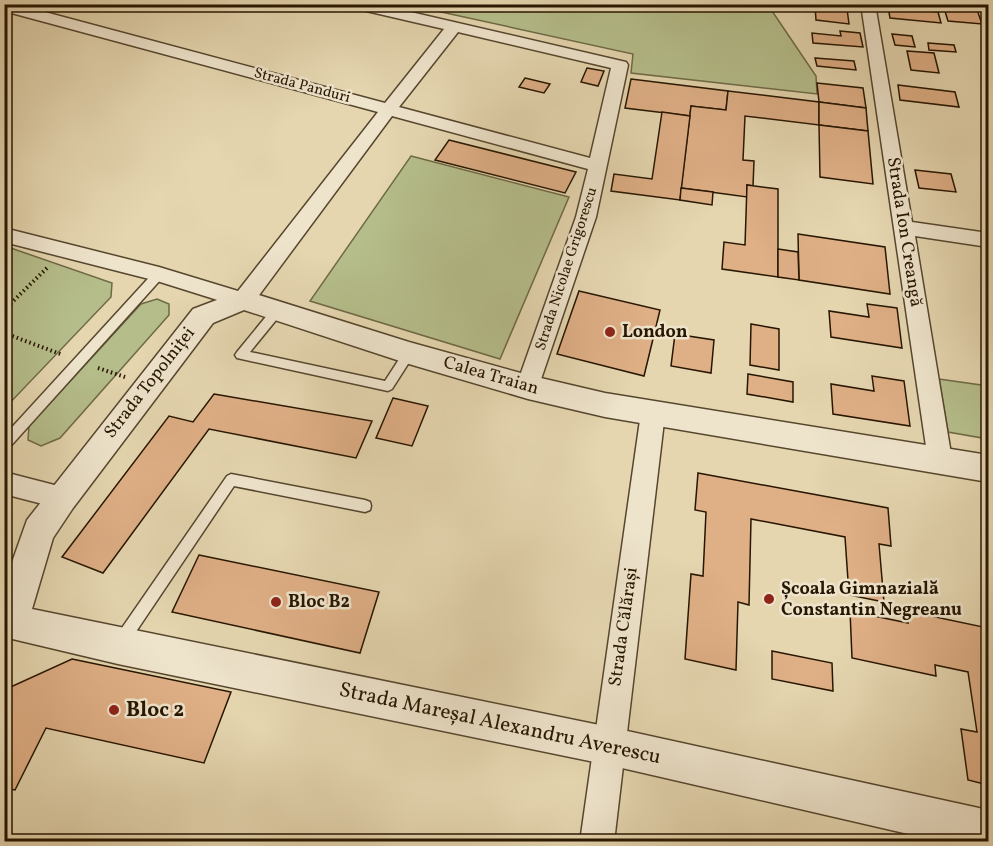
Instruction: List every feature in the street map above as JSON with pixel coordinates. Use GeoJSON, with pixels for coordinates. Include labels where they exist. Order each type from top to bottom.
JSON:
{"type":"FeatureCollection","features":[{"type":"Feature","properties":{"kind":"street","name":"Strada Nicolae Grigorescu"},"geometry":{"type":"LineString","coordinates":[[354,4],[620,64],[586,217],[528,387]]}},
{"type":"Feature","properties":{"kind":"street","name":"Strada Ion Creangă"},"geometry":{"type":"LineString","coordinates":[[868,4],[940,460]]}},
{"type":"Feature","properties":{"kind":"street","name":"Strada Panduri"},"geometry":{"type":"LineString","coordinates":[[4,6],[599,166]]}},
{"type":"Feature","properties":{"kind":"street"},"geometry":{"type":"LineString","coordinates":[[243,300],[453,28]]}},
{"type":"Feature","properties":{"kind":"street"},"geometry":{"type":"LineString","coordinates":[[904,228],[988,240]]}},
{"type":"Feature","properties":{"kind":"street","name":"Calea Traian"},"geometry":{"type":"LineString","coordinates":[[4,235],[159,274],[409,353],[528,387],[604,405],[988,469]]}},
{"type":"Feature","properties":{"kind":"street","name":"Strada Topolniței"},"geometry":{"type":"LineString","coordinates":[[7,626],[39,531],[62,498],[202,316],[243,300]]}},
{"type":"Feature","properties":{"kind":"street","name":"Strada Călărași"},"geometry":{"type":"LineString","coordinates":[[597,842],[653,413]]}},
{"type":"Feature","properties":{"kind":"street"},"geometry":{"type":"LineString","coordinates":[[4,483],[62,498]]}},
{"type":"Feature","properties":{"kind":"street","name":"Strada Mareșal Alexandru Averescu"},"geometry":{"type":"LineString","coordinates":[[7,626],[118,646],[609,746],[988,831]]}},
{"type":"Feature","properties":{"kind":"lane"},"geometry":{"type":"LineString","coordinates":[[4,445],[159,274]]}},
{"type":"Feature","properties":{"kind":"lane"},"geometry":{"type":"LineString","coordinates":[[277,311],[241,355],[388,386],[409,353]]}},
{"type":"Feature","properties":{"kind":"lane"},"geometry":{"type":"LineString","coordinates":[[118,646],[231,480],[365,506]]}},
{"type":"Feature","properties":{"kind":"path"},"geometry":{"type":"LineString","coordinates":[[4,310],[65,250]]}},
{"type":"Feature","properties":{"kind":"green space"},"geometry":{"type":"Polygon","coordinates":[[[409,5],[768,5],[816,76],[817,94],[631,73],[633,54],[409,5]]]}},
{"type":"Feature","properties":{"kind":"green space"},"geometry":{"type":"Polygon","coordinates":[[[411,156],[569,197],[500,359],[310,301],[411,156]]]}},
{"type":"Feature","properties":{"kind":"green space"},"geometry":{"type":"Polygon","coordinates":[[[5,246],[112,283],[111,297],[5,408],[5,246]]]}},
{"type":"Feature","properties":{"kind":"green space"},"geometry":{"type":"Polygon","coordinates":[[[157,299],[169,304],[169,315],[60,438],[41,446],[28,440],[29,426],[141,304],[157,299]]]}},
{"type":"Feature","properties":{"kind":"green space"},"geometry":{"type":"Polygon","coordinates":[[[939,379],[988,386],[988,439],[948,432],[939,379]]]}},
{"type":"Feature","properties":{"kind":"building"},"geometry":{"type":"Polygon","coordinates":[[[961,4],[975,4],[982,24],[948,21],[944,8],[963,10],[961,4]]]}},
{"type":"Feature","properties":{"kind":"building"},"geometry":{"type":"Polygon","coordinates":[[[815,6],[847,9],[849,24],[816,20],[815,6]]]}},
{"type":"Feature","properties":{"kind":"building"},"geometry":{"type":"Polygon","coordinates":[[[888,7],[938,12],[941,23],[890,18],[888,7]]]}},
{"type":"Feature","properties":{"kind":"building"},"geometry":{"type":"Polygon","coordinates":[[[840,31],[860,33],[863,47],[813,43],[812,33],[841,36],[840,31]]]}},
{"type":"Feature","properties":{"kind":"building"},"geometry":{"type":"Polygon","coordinates":[[[892,34],[912,36],[915,47],[895,45],[892,34]]]}},
{"type":"Feature","properties":{"kind":"building"},"geometry":{"type":"Polygon","coordinates":[[[928,43],[954,45],[956,52],[929,50],[928,43]]]}},
{"type":"Feature","properties":{"kind":"building"},"geometry":{"type":"Polygon","coordinates":[[[907,51],[934,53],[939,73],[911,70],[907,51]]]}},
{"type":"Feature","properties":{"kind":"building"},"geometry":{"type":"Polygon","coordinates":[[[815,58],[854,61],[856,70],[817,66],[815,58]]]}},
{"type":"Feature","properties":{"kind":"building"},"geometry":{"type":"Polygon","coordinates":[[[587,68],[604,71],[598,86],[581,82],[587,68]]]}},
{"type":"Feature","properties":{"kind":"building"},"geometry":{"type":"Polygon","coordinates":[[[525,78],[550,84],[544,93],[519,87],[525,78]]]}},
{"type":"Feature","properties":{"kind":"building"},"geometry":{"type":"Polygon","coordinates":[[[631,79],[728,91],[726,110],[691,106],[690,116],[625,108],[631,79]]]}},
{"type":"Feature","properties":{"kind":"building"},"geometry":{"type":"Polygon","coordinates":[[[817,83],[863,88],[866,108],[819,102],[817,83]]]}},
{"type":"Feature","properties":{"kind":"building"},"geometry":{"type":"Polygon","coordinates":[[[898,85],[955,92],[959,107],[900,100],[898,85]]]}},
{"type":"Feature","properties":{"kind":"building"},"geometry":{"type":"Polygon","coordinates":[[[728,91],[819,102],[819,125],[745,116],[743,160],[754,161],[753,186],[747,185],[747,197],[681,188],[691,106],[726,110],[728,91]]]}},
{"type":"Feature","properties":{"kind":"building"},"geometry":{"type":"Polygon","coordinates":[[[819,102],[866,108],[868,131],[819,125],[819,102]]]}},
{"type":"Feature","properties":{"kind":"building"},"geometry":{"type":"Polygon","coordinates":[[[662,112],[690,116],[680,200],[611,191],[614,174],[652,179],[662,112]]]}},
{"type":"Feature","properties":{"kind":"building"},"geometry":{"type":"Polygon","coordinates":[[[819,125],[868,131],[873,184],[820,177],[819,125]]]}},
{"type":"Feature","properties":{"kind":"building"},"geometry":{"type":"Polygon","coordinates":[[[449,140],[576,172],[565,193],[435,160],[449,140]]]}},
{"type":"Feature","properties":{"kind":"building"},"geometry":{"type":"Polygon","coordinates":[[[915,170],[951,174],[956,192],[919,188],[915,170]]]}},
{"type":"Feature","properties":{"kind":"building"},"geometry":{"type":"Polygon","coordinates":[[[747,185],[778,189],[778,277],[722,269],[724,242],[745,245],[747,185]]]}},
{"type":"Feature","properties":{"kind":"building"},"geometry":{"type":"Polygon","coordinates":[[[681,188],[713,192],[712,205],[680,200],[681,188]]]}},
{"type":"Feature","properties":{"kind":"building"},"geometry":{"type":"Polygon","coordinates":[[[798,234],[885,247],[890,294],[799,280],[798,234]]]}},
{"type":"Feature","properties":{"kind":"building"},"geometry":{"type":"Polygon","coordinates":[[[778,249],[798,252],[799,280],[778,277],[778,249]]]}},
{"type":"Feature","properties":{"kind":"building","name":"London"},"geometry":{"type":"Polygon","coordinates":[[[579,291],[660,310],[644,376],[557,354],[579,291]]]}},
{"type":"Feature","properties":{"kind":"building"},"geometry":{"type":"Polygon","coordinates":[[[867,304],[897,308],[902,348],[831,337],[829,311],[869,317],[867,304]]]}},
{"type":"Feature","properties":{"kind":"building"},"geometry":{"type":"Polygon","coordinates":[[[751,324],[779,329],[779,370],[750,365],[751,324]]]}},
{"type":"Feature","properties":{"kind":"building"},"geometry":{"type":"Polygon","coordinates":[[[675,334],[714,340],[711,373],[671,366],[675,334]]]}},
{"type":"Feature","properties":{"kind":"building"},"geometry":{"type":"Polygon","coordinates":[[[748,374],[793,382],[793,402],[747,394],[748,374]]]}},
{"type":"Feature","properties":{"kind":"building"},"geometry":{"type":"Polygon","coordinates":[[[872,376],[904,381],[910,426],[833,414],[831,384],[874,391],[872,376]]]}},
{"type":"Feature","properties":{"kind":"building"},"geometry":{"type":"Polygon","coordinates":[[[214,394],[372,421],[356,458],[209,429],[103,573],[62,557],[169,416],[193,422],[214,394]]]}},
{"type":"Feature","properties":{"kind":"building"},"geometry":{"type":"Polygon","coordinates":[[[393,398],[428,406],[412,446],[376,438],[393,398]]]}},
{"type":"Feature","properties":{"kind":"building"},"geometry":{"type":"Polygon","coordinates":[[[698,473],[888,508],[891,546],[879,544],[884,602],[849,595],[845,537],[751,519],[749,605],[738,602],[736,670],[685,659],[691,574],[703,576],[706,512],[695,510],[698,473]]]}},
{"type":"Feature","properties":{"kind":"building","name":"Bloc B2"},"geometry":{"type":"Polygon","coordinates":[[[199,555],[379,592],[360,653],[172,612],[199,555]]]}},
{"type":"Feature","properties":{"kind":"building"},"geometry":{"type":"Polygon","coordinates":[[[850,611],[908,623],[907,611],[988,628],[988,785],[968,780],[961,729],[977,732],[968,672],[935,665],[936,676],[852,658],[850,611]]]}},
{"type":"Feature","properties":{"kind":"building"},"geometry":{"type":"Polygon","coordinates":[[[772,651],[832,663],[833,691],[772,679],[772,651]]]}},
{"type":"Feature","properties":{"kind":"building","name":"Bloc 2"},"geometry":{"type":"Polygon","coordinates":[[[72,659],[231,692],[204,763],[46,728],[15,790],[4,788],[4,690],[72,659]]]}},
{"type":"Feature","properties":{"kind":"place","name":"London"},"geometry":{"type":"Point","coordinates":[610,332]}},
{"type":"Feature","properties":{"kind":"place","name":"Școala Gimnazială Constantin Negreanu"},"geometry":{"type":"Point","coordinates":[769,599]}},
{"type":"Feature","properties":{"kind":"place","name":"Bloc B2"},"geometry":{"type":"Point","coordinates":[276,602]}},
{"type":"Feature","properties":{"kind":"place","name":"Bloc 2"},"geometry":{"type":"Point","coordinates":[114,710]}}]}
